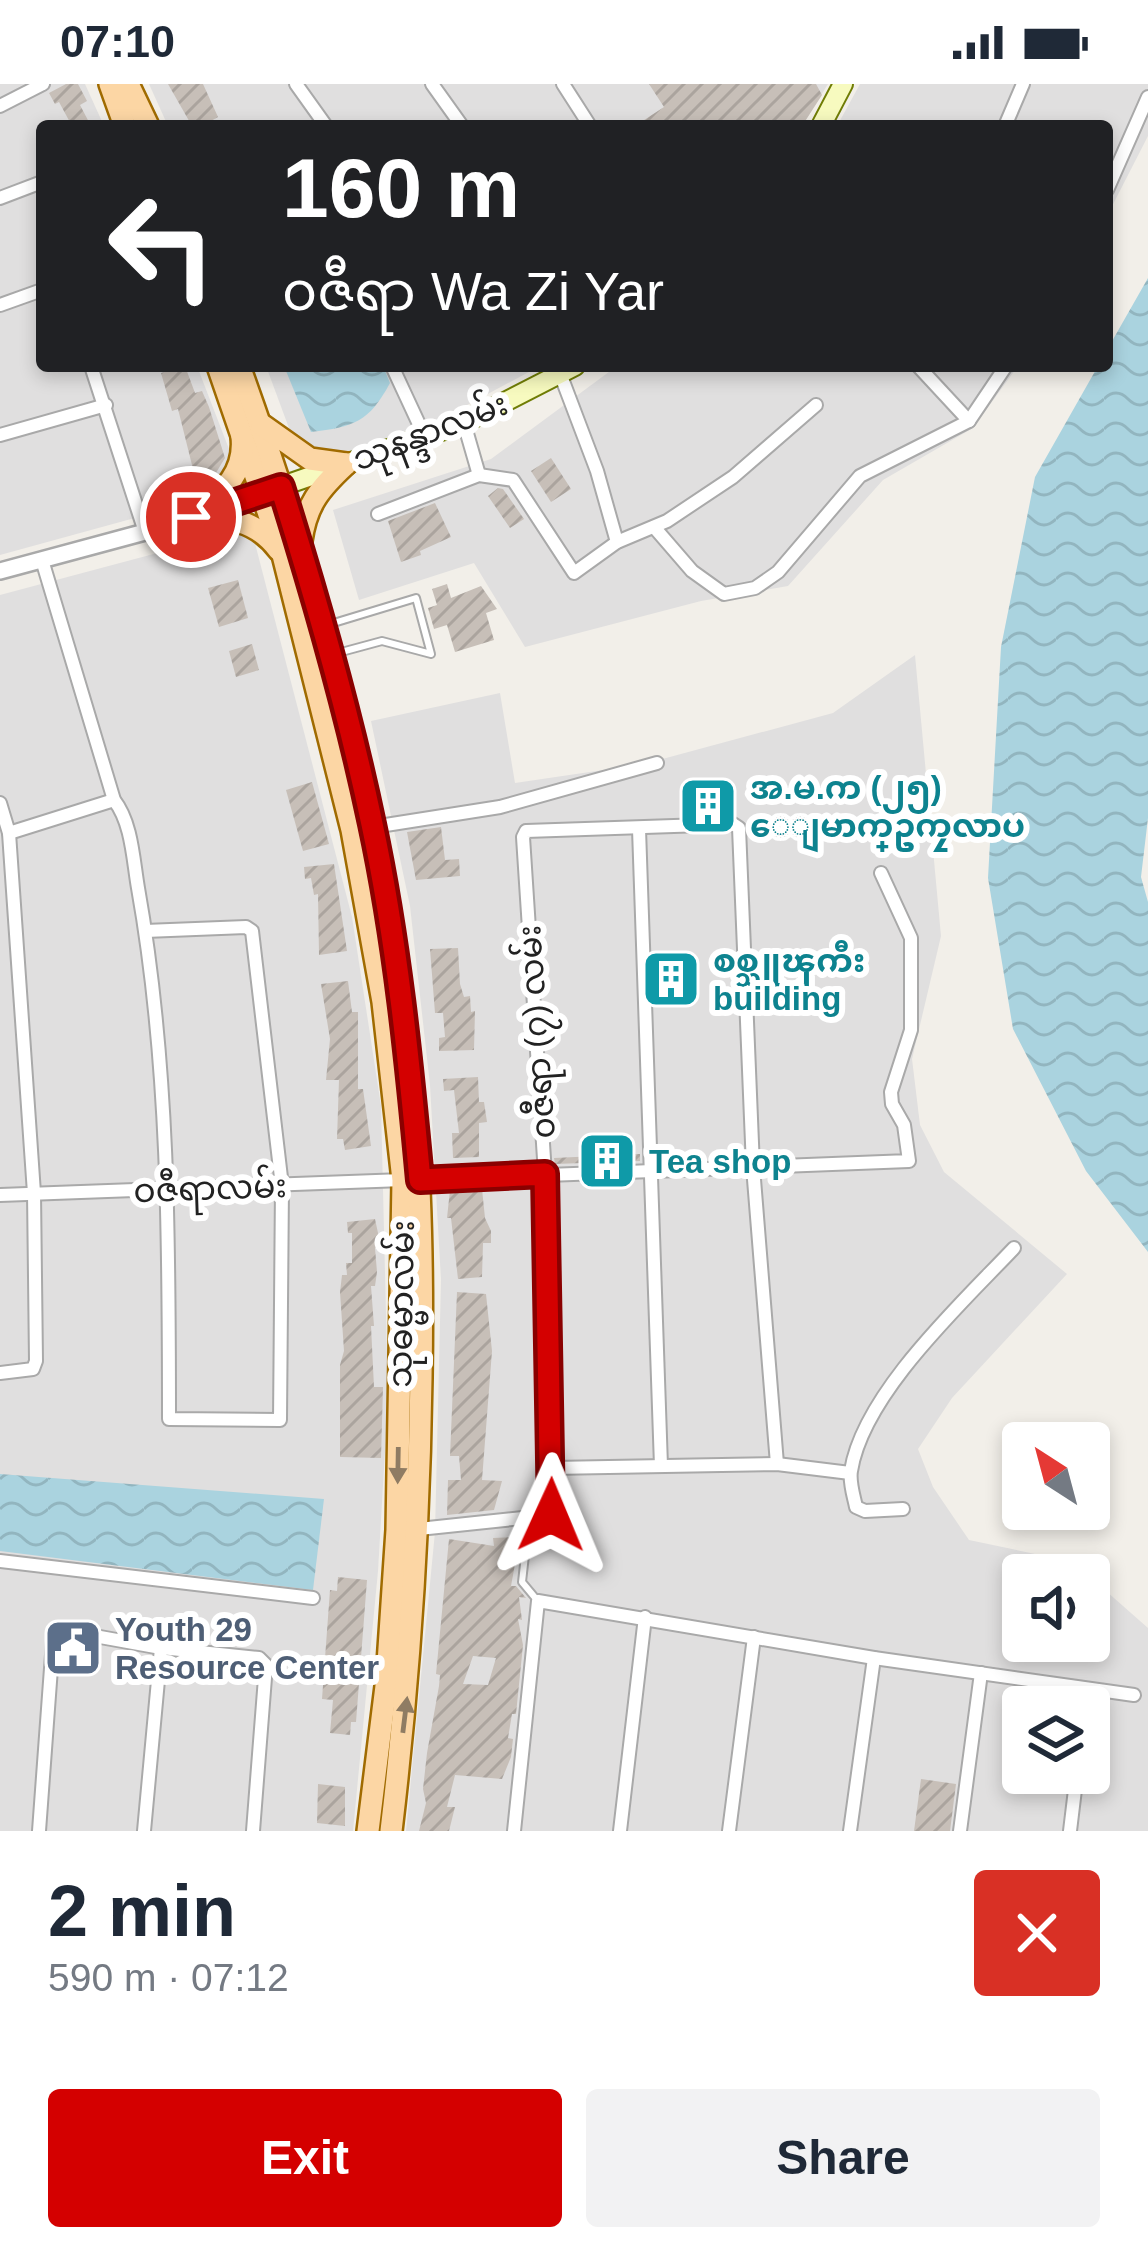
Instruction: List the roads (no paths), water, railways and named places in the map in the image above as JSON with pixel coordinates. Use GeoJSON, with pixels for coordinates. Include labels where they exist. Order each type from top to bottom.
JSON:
{"type":"FeatureCollection","features":[{"type":"Feature","properties":{"kind":"main road"},"geometry":{"type":"LineString","coordinates":[[110,84],[123,120]]}},
{"type":"Feature","properties":{"kind":"main road"},"geometry":{"type":"LineString","coordinates":[[128,84],[145,120]]}},
{"type":"Feature","properties":{"kind":"main road"},"geometry":{"type":"LineString","coordinates":[[823,120],[843,84]]}},
{"type":"Feature","properties":{"kind":"main road","name":"သုဓမ္မာလမ်း"},"geometry":{"type":"LineString","coordinates":[[221,372],[250,424]]}},
{"type":"Feature","properties":{"kind":"main road","name":"သုဓမ္မာလမ်း"},"geometry":{"type":"LineString","coordinates":[[240,372],[250,424],[327,671]]}},
{"type":"Feature","properties":{"kind":"main road","name":"သုနန္ဒာလမ်း"},"geometry":{"type":"LineString","coordinates":[[272,489],[464,423],[566,372]]}},
{"type":"Feature","properties":{"kind":"main road"},"geometry":{"type":"LineString","coordinates":[[191,517],[236,480],[250,424],[310,459],[346,464]]}},
{"type":"Feature","properties":{"kind":"main road"},"geometry":{"type":"LineString","coordinates":[[191,517],[237,517],[291,552],[316,491],[346,464]]}},
{"type":"Feature","properties":{"kind":"main road","name":"သုဓမ္မာလမ်း"},"geometry":{"type":"LineString","coordinates":[[291,552],[323,626],[352,830],[412,1180],[397,1530],[368,1831]]}},
{"type":"Feature","properties":{"kind":"main road","name":"သုဓမ္မာလမ်း"},"geometry":{"type":"LineString","coordinates":[[335,720],[373,827],[404,1008],[419,1529],[409,1686],[391,1831]]}},
{"type":"Feature","properties":{"kind":"street"},"geometry":{"type":"LineString","coordinates":[[0,106],[43,84]]}},
{"type":"Feature","properties":{"kind":"street"},"geometry":{"type":"LineString","coordinates":[[296,84],[322,120]]}},
{"type":"Feature","properties":{"kind":"street"},"geometry":{"type":"LineString","coordinates":[[433,84],[458,120]]}},
{"type":"Feature","properties":{"kind":"street"},"geometry":{"type":"LineString","coordinates":[[563,84],[586,120]]}},
{"type":"Feature","properties":{"kind":"street"},"geometry":{"type":"LineString","coordinates":[[1008,120],[1023,84]]}},
{"type":"Feature","properties":{"kind":"street"},"geometry":{"type":"LineString","coordinates":[[1113,176],[1148,97]]}},
{"type":"Feature","properties":{"kind":"street"},"geometry":{"type":"LineString","coordinates":[[0,198],[36,184]]}},
{"type":"Feature","properties":{"kind":"street"},"geometry":{"type":"LineString","coordinates":[[0,305],[36,292]]}},
{"type":"Feature","properties":{"kind":"street"},"geometry":{"type":"LineString","coordinates":[[94,372],[146,532]]}},
{"type":"Feature","properties":{"kind":"street"},"geometry":{"type":"LineString","coordinates":[[395,372],[424,435]]}},
{"type":"Feature","properties":{"kind":"street"},"geometry":{"type":"LineString","coordinates":[[568,372],[617,542]]}},
{"type":"Feature","properties":{"kind":"street"},"geometry":{"type":"LineString","coordinates":[[924,372],[969,421]]}},
{"type":"Feature","properties":{"kind":"street"},"geometry":{"type":"LineString","coordinates":[[654,527],[692,572],[724,594],[755,588],[778,572],[860,476],[969,421],[1002,372]]}},
{"type":"Feature","properties":{"kind":"street"},"geometry":{"type":"LineString","coordinates":[[3,429],[106,405]]}},
{"type":"Feature","properties":{"kind":"street"},"geometry":{"type":"LineString","coordinates":[[378,514],[479,475],[512,480],[574,573],[617,542],[654,527],[733,476],[816,405]]}},
{"type":"Feature","properties":{"kind":"street"},"geometry":{"type":"LineString","coordinates":[[464,423],[479,475]]}},
{"type":"Feature","properties":{"kind":"street"},"geometry":{"type":"LineString","coordinates":[[0,571],[146,532],[272,489]]}},
{"type":"Feature","properties":{"kind":"street"},"geometry":{"type":"LineString","coordinates":[[42,560],[115,800],[126,822],[146,931],[169,1188],[169,1418],[280,1420],[282,1186],[249,928],[146,931]]}},
{"type":"Feature","properties":{"kind":"street"},"geometry":{"type":"LineString","coordinates":[[373,827],[500,807],[657,763]]}},
{"type":"Feature","properties":{"kind":"street"},"geometry":{"type":"LineString","coordinates":[[9,833],[115,800]]}},
{"type":"Feature","properties":{"kind":"street"},"geometry":{"type":"LineString","coordinates":[[0,803],[9,833],[34,1193],[33,1369],[0,1373]]}},
{"type":"Feature","properties":{"kind":"street"},"geometry":{"type":"LineString","coordinates":[[662,1466],[639,829],[734,824],[739,828],[753,1167],[777,1464]]}},
{"type":"Feature","properties":{"kind":"street","name":"၀ဇီရာ (၇) လမ်း"},"geometry":{"type":"LineString","coordinates":[[529,1520],[551,1515],[552,1468],[545,1174],[523,836],[526,831],[639,829]]}},
{"type":"Feature","properties":{"kind":"street","name":"ဝဇီရာလမ်း"},"geometry":{"type":"LineString","coordinates":[[0,1195],[901,1164],[909,1161],[904,1125],[892,1104],[891,1091],[911,1030],[911,938],[881,873]]}},
{"type":"Feature","properties":{"kind":"street"},"geometry":{"type":"LineString","coordinates":[[0,986],[18,985]]}},
{"type":"Feature","properties":{"kind":"street"},"geometry":{"type":"LineString","coordinates":[[903,1509],[856,1508],[850,1473],[875,1410],[924,1343],[1014,1248]]}},
{"type":"Feature","properties":{"kind":"street"},"geometry":{"type":"LineString","coordinates":[[552,1468],[777,1464],[850,1473]]}},
{"type":"Feature","properties":{"kind":"street"},"geometry":{"type":"LineString","coordinates":[[419,1529],[529,1520]]}},
{"type":"Feature","properties":{"kind":"street"},"geometry":{"type":"LineString","coordinates":[[0,1562],[313,1598]]}},
{"type":"Feature","properties":{"kind":"street"},"geometry":{"type":"LineString","coordinates":[[514,1831],[538,1601],[1061,1686]]}},
{"type":"Feature","properties":{"kind":"street"},"geometry":{"type":"LineString","coordinates":[[620,1831],[645,1617]]}},
{"type":"Feature","properties":{"kind":"street"},"geometry":{"type":"LineString","coordinates":[[39,1831],[53,1641],[58,1633],[67,1631],[161,1648],[259,1658],[266,1665],[253,1831]]}},
{"type":"Feature","properties":{"kind":"street"},"geometry":{"type":"LineString","coordinates":[[728,1831],[754,1636]]}},
{"type":"Feature","properties":{"kind":"street"},"geometry":{"type":"LineString","coordinates":[[144,1831],[161,1648]]}},
{"type":"Feature","properties":{"kind":"street"},"geometry":{"type":"LineString","coordinates":[[850,1831],[874,1658]]}},
{"type":"Feature","properties":{"kind":"street"},"geometry":{"type":"LineString","coordinates":[[960,1831],[981,1673]]}},
{"type":"Feature","properties":{"kind":"street"},"geometry":{"type":"LineString","coordinates":[[1110,1692],[1134,1695]]}},
{"type":"Feature","properties":{"kind":"street"},"geometry":{"type":"LineString","coordinates":[[1070,1831],[1074,1794]]}},
{"type":"Feature","properties":{"kind":"lane"},"geometry":{"type":"LineString","coordinates":[[323,626],[416,598],[431,654],[382,641],[327,671]]}},
{"type":"Feature","properties":{"kind":"lane"},"geometry":{"type":"LineString","coordinates":[[529,1520],[522,1582],[538,1601]]}},
{"type":"Feature","properties":{"kind":"water"},"geometry":{"type":"Polygon","coordinates":[[[1148,278],[1148,818],[1141,877],[1148,902],[1148,1252],[1086,1171],[1013,1029],[988,878],[1001,647],[1035,477],[1095,372],[1113,372],[1113,339],[1148,278]]]}},
{"type":"Feature","properties":{"kind":"water"},"geometry":{"type":"Polygon","coordinates":[[[286,372],[385,372],[390,383],[367,414],[339,428],[311,432],[286,372]]]}},
{"type":"Feature","properties":{"kind":"water"},"geometry":{"type":"Polygon","coordinates":[[[0,1474],[324,1499],[313,1590],[0,1551],[0,1474]]]}},
{"type":"Feature","properties":{"kind":"place","name":"အ.မ.က (၂၅) ေျမာက္ဥကၠလာပ"},"geometry":{"type":"Point","coordinates":[708,806]}},
{"type":"Feature","properties":{"kind":"place","name":"စစ္သူၾကီး building"},"geometry":{"type":"Point","coordinates":[671,979]}},
{"type":"Feature","properties":{"kind":"place","name":"Tea shop"},"geometry":{"type":"Point","coordinates":[607,1161]}},
{"type":"Feature","properties":{"kind":"place","name":"Youth 29 Resource Center"},"geometry":{"type":"Point","coordinates":[73,1648]}}]}
